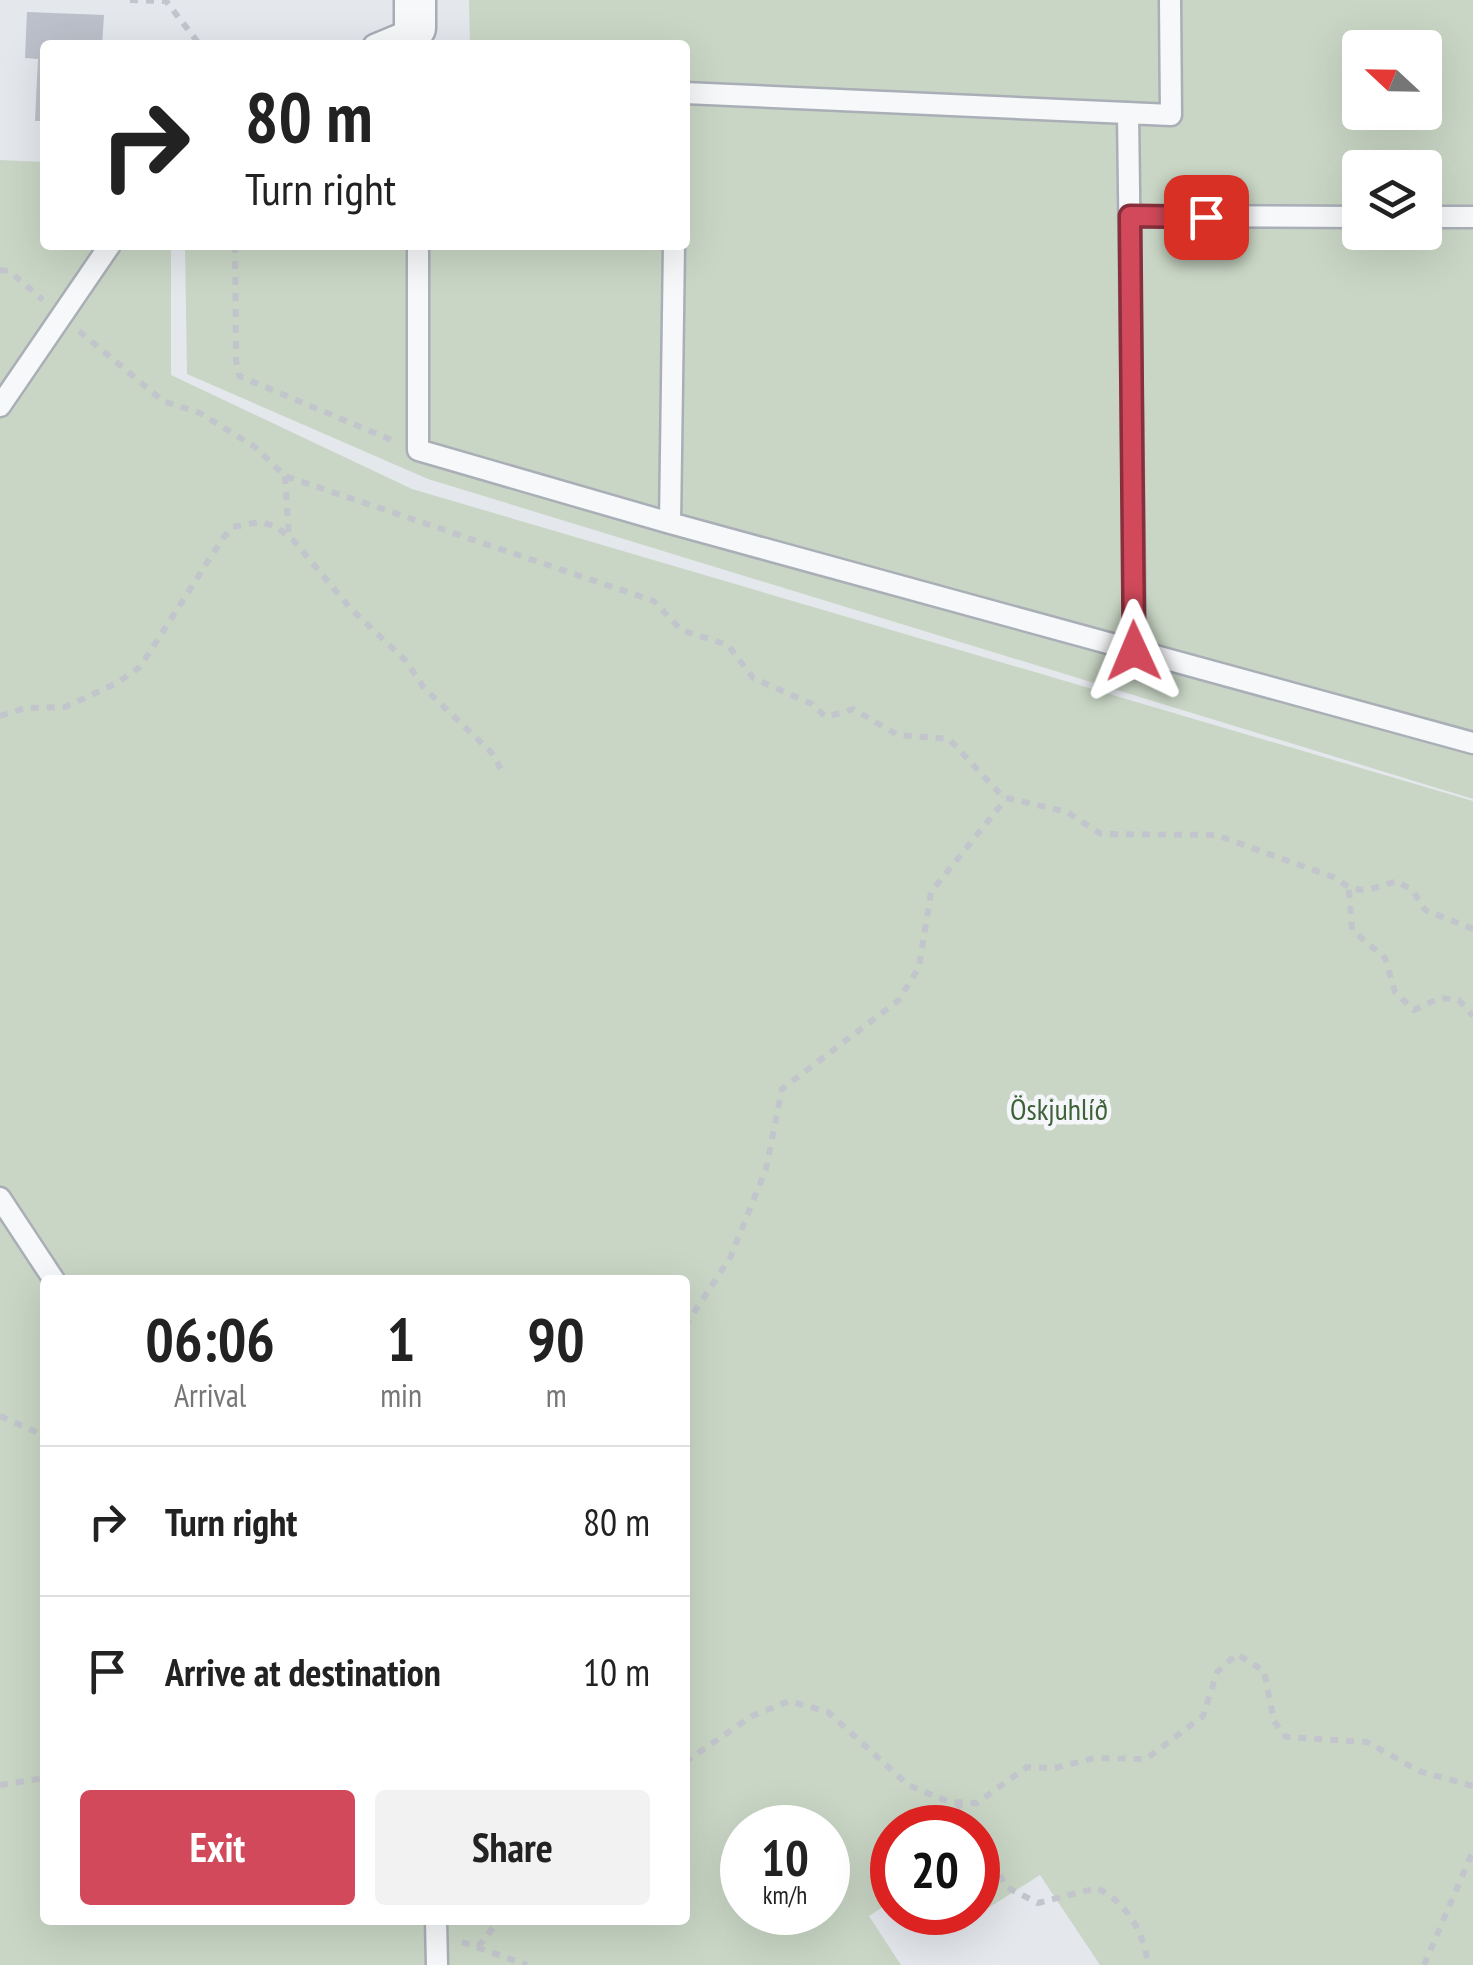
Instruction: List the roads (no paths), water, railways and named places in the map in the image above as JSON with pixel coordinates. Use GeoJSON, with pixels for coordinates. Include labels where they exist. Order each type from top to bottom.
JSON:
{"type":"FeatureCollection","features":[{"type":"Feature","properties":{"kind":"lane"},"geometry":{"type":"LineString","coordinates":[[690,93],[1170,115],[1170,0]]}},
{"type":"Feature","properties":{"kind":"lane"},"geometry":{"type":"LineString","coordinates":[[384,40],[415,24]]}},
{"type":"Feature","properties":{"kind":"lane"},"geometry":{"type":"LineString","coordinates":[[1128,113],[1134,651]]}},
{"type":"Feature","properties":{"kind":"lane"},"geometry":{"type":"LineString","coordinates":[[1130,216],[1342,217]]}},
{"type":"Feature","properties":{"kind":"lane"},"geometry":{"type":"LineString","coordinates":[[1442,217],[1473,218]]}},
{"type":"Feature","properties":{"kind":"lane"},"geometry":{"type":"LineString","coordinates":[[0,406],[106,250]]}},
{"type":"Feature","properties":{"kind":"lane"},"geometry":{"type":"LineString","coordinates":[[418,250],[418,450],[1473,743]]}},
{"type":"Feature","properties":{"kind":"lane"},"geometry":{"type":"LineString","coordinates":[[670,523],[674,250]]}},
{"type":"Feature","properties":{"kind":"lane"},"geometry":{"type":"LineString","coordinates":[[0,1198],[51,1275]]}},
{"type":"Feature","properties":{"kind":"lane"},"geometry":{"type":"LineString","coordinates":[[437,1927],[437,1965]]}},
{"type":"Feature","properties":{"kind":"park label","name":"Öskjuhlíð"},"geometry":{"type":"Point","coordinates":[1059,1110]}}]}
